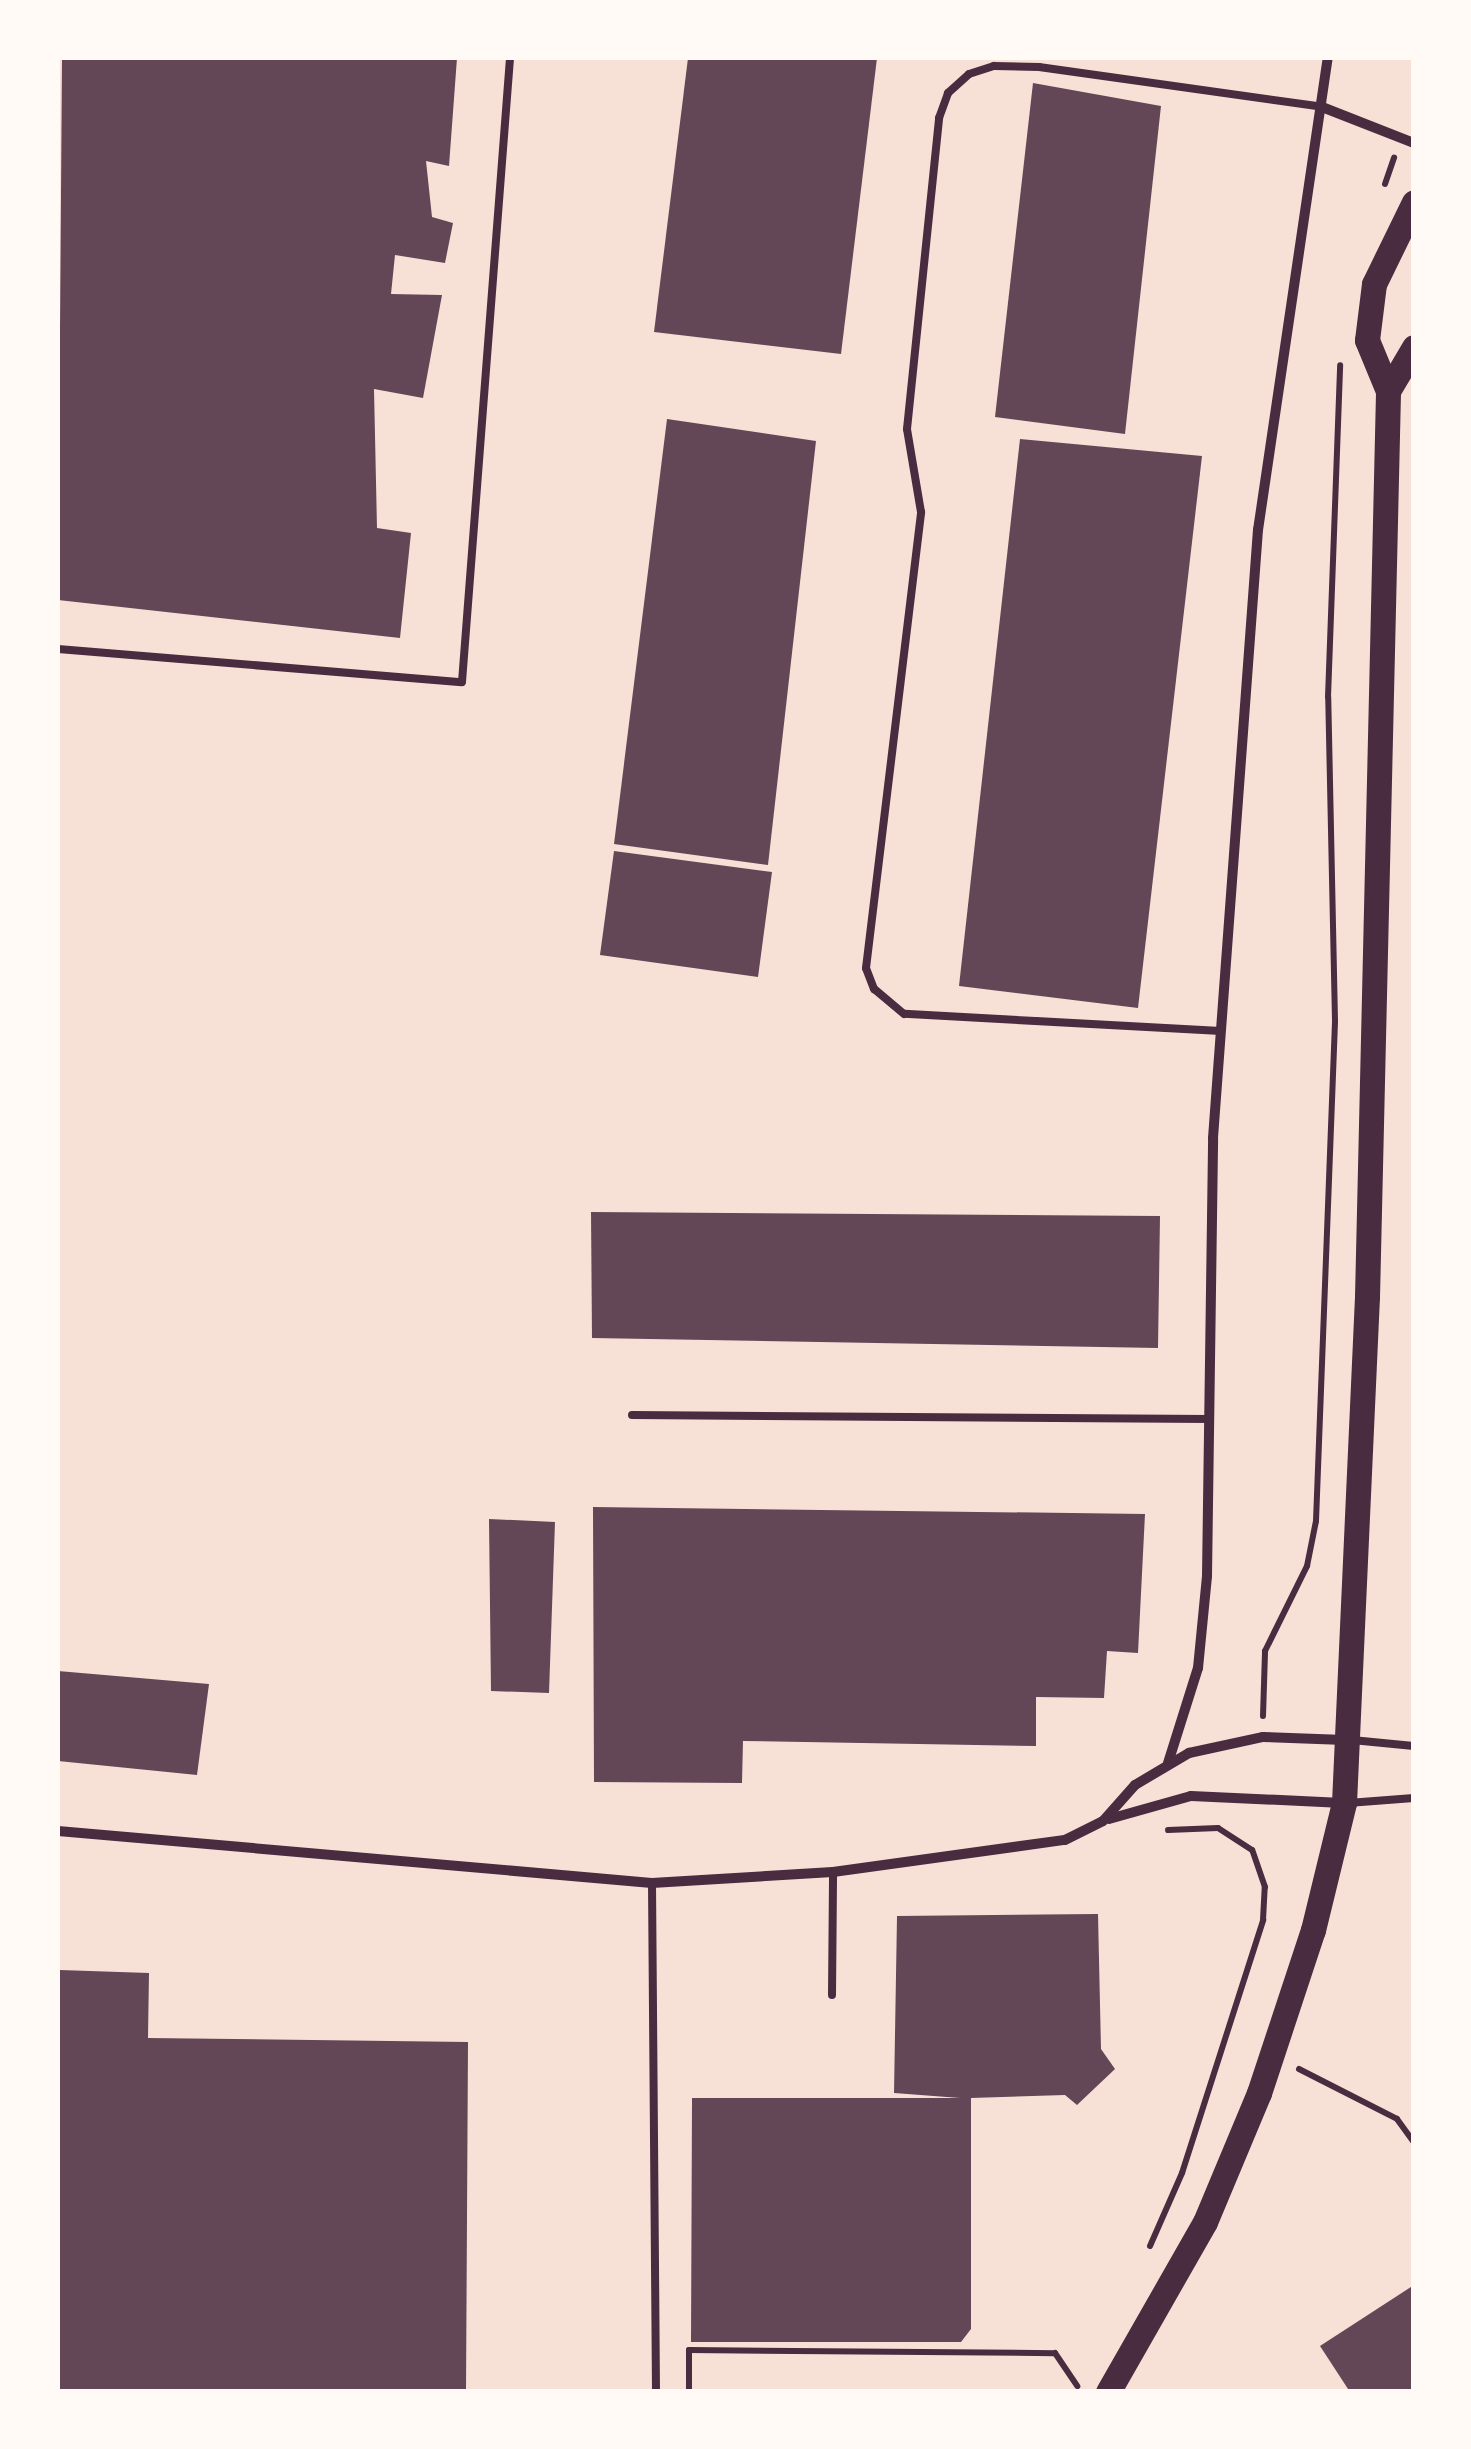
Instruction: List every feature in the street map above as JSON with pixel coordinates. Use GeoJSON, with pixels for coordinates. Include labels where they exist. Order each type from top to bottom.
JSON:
{"type":"FeatureCollection","features":[{"type":"Feature","properties":{"kind":"main road"},"geometry":{"type":"LineString","coordinates":[[1108,2392],[1205,2222],[1272,2056],[1344,1803],[1352,1740],[1388,390],[1367,340],[1374,284],[1414,202]]}},
{"type":"Feature","properties":{"kind":"main road"},"geometry":{"type":"LineString","coordinates":[[1388,390],[1414,347]]}},
{"type":"Feature","properties":{"kind":"street"},"geometry":{"type":"LineString","coordinates":[[1168,1763],[1198,1668],[1207,1576],[1221,1031],[1258,530],[1328,58]]}},
{"type":"Feature","properties":{"kind":"street"},"geometry":{"type":"LineString","coordinates":[[1322,107],[1414,142]]}},
{"type":"Feature","properties":{"kind":"street"},"geometry":{"type":"LineString","coordinates":[[1103,1821],[1135,1785],[1168,1763],[1263,1738],[1352,1740]]}},
{"type":"Feature","properties":{"kind":"street"},"geometry":{"type":"LineString","coordinates":[[58,1832],[652,1883],[832,1872],[1021,1849],[1065,1840],[1103,1821],[1192,1796],[1344,1803]]}},
{"type":"Feature","properties":{"kind":"lane"},"geometry":{"type":"LineString","coordinates":[[58,649],[462,682],[510,58]]}},
{"type":"Feature","properties":{"kind":"lane"},"geometry":{"type":"LineString","coordinates":[[1221,1031],[904,1014],[874,989],[866,968],[921,512],[907,429],[939,118],[948,93],[969,74],[994,66],[1040,67],[1322,107]]}},
{"type":"Feature","properties":{"kind":"lane"},"geometry":{"type":"LineString","coordinates":[[632,1415],[1210,1419]]}},
{"type":"Feature","properties":{"kind":"lane"},"geometry":{"type":"LineString","coordinates":[[1352,1740],[1414,1746]]}},
{"type":"Feature","properties":{"kind":"lane"},"geometry":{"type":"LineString","coordinates":[[1344,1803],[1414,1798]]}},
{"type":"Feature","properties":{"kind":"lane"},"geometry":{"type":"LineString","coordinates":[[832,1872],[832,1995]]}},
{"type":"Feature","properties":{"kind":"lane"},"geometry":{"type":"LineString","coordinates":[[652,1883],[656,2392]]}},
{"type":"Feature","properties":{"kind":"path"},"geometry":{"type":"LineString","coordinates":[[1264,1696],[1266,1651],[1307,1566],[1316,1521],[1336,1021],[1331,523]]}},
{"type":"Feature","properties":{"kind":"path"},"geometry":{"type":"LineString","coordinates":[[1145,2258],[1182,2173],[1263,1920],[1266,1886],[1252,1850],[1218,1828]]}},
{"type":"Feature","properties":{"kind":"path"},"geometry":{"type":"LineString","coordinates":[[1272,2056],[1385,2111],[1414,2142]]}},
{"type":"Feature","properties":{"kind":"path"},"geometry":{"type":"LineString","coordinates":[[689,2392],[689,2350],[1055,2353],[1075,2389],[1086,2371]]}},
{"type":"Feature","properties":{"kind":"building"},"geometry":{"type":"Polygon","coordinates":[[[62,58],[457,58],[449,166],[426,161],[432,217],[453,223],[445,263],[395,255],[391,294],[442,295],[423,398],[374,389],[377,528],[411,533],[400,638],[58,600],[62,58]]]}},
{"type":"Feature","properties":{"kind":"building"},"geometry":{"type":"Polygon","coordinates":[[[688,58],[877,58],[841,354],[654,332],[688,58]]]}},
{"type":"Feature","properties":{"kind":"building"},"geometry":{"type":"Polygon","coordinates":[[[1033,83],[1161,106],[1125,434],[995,417],[1033,83]]]}},
{"type":"Feature","properties":{"kind":"building"},"geometry":{"type":"Polygon","coordinates":[[[667,419],[816,441],[768,865],[614,844],[667,419]]]}},
{"type":"Feature","properties":{"kind":"building"},"geometry":{"type":"Polygon","coordinates":[[[1020,439],[1202,456],[1138,1008],[959,986],[1020,439]]]}},
{"type":"Feature","properties":{"kind":"building"},"geometry":{"type":"Polygon","coordinates":[[[614,851],[772,872],[758,977],[600,955],[614,851]]]}},
{"type":"Feature","properties":{"kind":"building"},"geometry":{"type":"Polygon","coordinates":[[[591,1212],[1160,1216],[1158,1348],[592,1338],[591,1212]]]}},
{"type":"Feature","properties":{"kind":"building"},"geometry":{"type":"Polygon","coordinates":[[[593,1507],[1145,1514],[1138,1653],[1107,1651],[1104,1698],[1036,1697],[1036,1746],[743,1741],[742,1783],[594,1782],[593,1507]]]}},
{"type":"Feature","properties":{"kind":"building"},"geometry":{"type":"Polygon","coordinates":[[[489,1519],[555,1522],[549,1693],[491,1691],[489,1519]]]}},
{"type":"Feature","properties":{"kind":"building"},"geometry":{"type":"Polygon","coordinates":[[[58,1671],[209,1684],[197,1775],[58,1761],[58,1671]]]}},
{"type":"Feature","properties":{"kind":"building"},"geometry":{"type":"Polygon","coordinates":[[[1098,1914],[1101,2049],[1115,2069],[1077,2105],[1065,2095],[971,2098],[971,2329],[961,2342],[691,2342],[692,2098],[960,2098],[894,2093],[897,1916],[1098,1914]]]}},
{"type":"Feature","properties":{"kind":"building"},"geometry":{"type":"Polygon","coordinates":[[[60,1970],[149,1973],[148,2038],[468,2042],[466,2392],[58,2392],[60,1970]]]}},
{"type":"Feature","properties":{"kind":"building"},"geometry":{"type":"Polygon","coordinates":[[[1414,2285],[1414,2392],[1350,2392],[1320,2346],[1414,2285]]]}}]}
